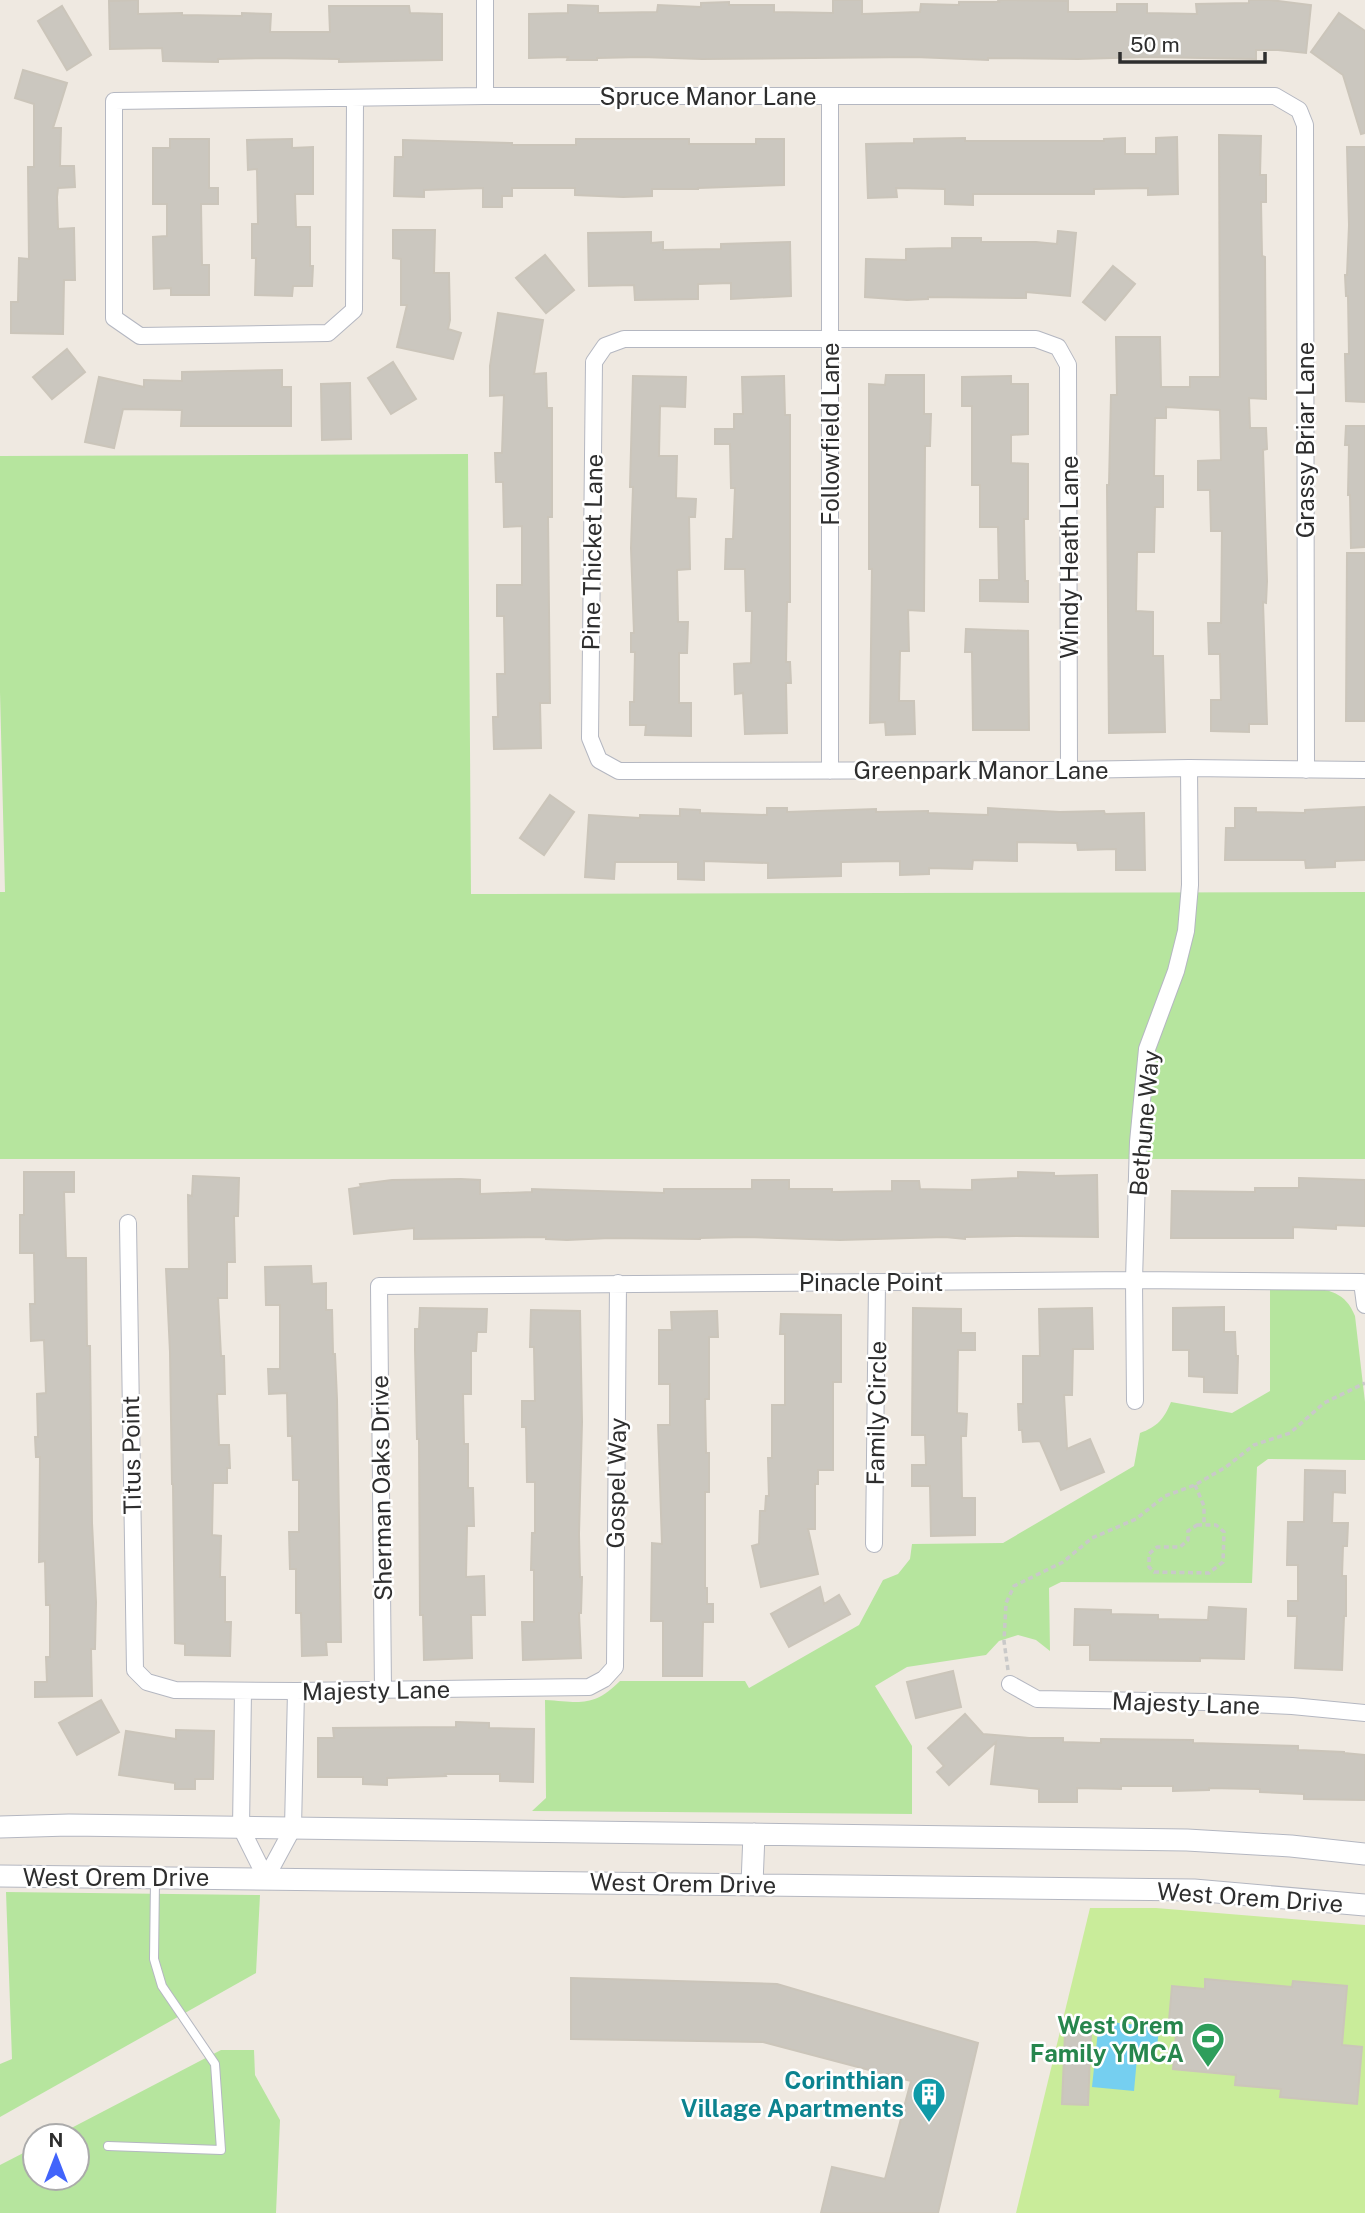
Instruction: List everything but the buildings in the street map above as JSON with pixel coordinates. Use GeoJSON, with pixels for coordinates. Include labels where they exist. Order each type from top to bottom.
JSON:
{"type":"FeatureCollection","features":[{"type":"Feature","properties":{"kind":"main road","name":"West Orem Drive"},"geometry":{"type":"LineString","coordinates":[[1,1827],[69,1825],[1188,1840],[1291,1846],[1365,1854]]}},
{"type":"Feature","properties":{"kind":"main road"},"geometry":{"type":"LineString","coordinates":[[752,1884],[754,1834]]}},
{"type":"Feature","properties":{"kind":"main road","name":"West Orem Drive"},"geometry":{"type":"LineString","coordinates":[[0,1876],[1195,1890],[1365,1905]]}},
{"type":"Feature","properties":{"kind":"street"},"geometry":{"type":"LineString","coordinates":[[485,0],[485,96]]}},
{"type":"Feature","properties":{"kind":"street","name":"Spruce Manor Lane"},"geometry":{"type":"LineString","coordinates":[[355,98],[354,310],[328,333],[140,336],[114,318],[114,101],[485,96],[1275,96],[1299,110]]}},
{"type":"Feature","properties":{"kind":"street","name":"Followfield Lane"},"geometry":{"type":"LineString","coordinates":[[830,96],[830,771]]}},
{"type":"Feature","properties":{"kind":"street","name":"Grassy Briar Lane"},"geometry":{"type":"LineString","coordinates":[[1299,110],[1305,125],[1306,770]]}},
{"type":"Feature","properties":{"kind":"street","name":"Pine Thicket Lane"},"geometry":{"type":"LineString","coordinates":[[599,760],[590,738],[594,362],[605,346],[624,339],[830,338]]}},
{"type":"Feature","properties":{"kind":"street","name":"Windy Heath Lane"},"geometry":{"type":"LineString","coordinates":[[830,338],[1036,339],[1058,347],[1068,365],[1069,770]]}},
{"type":"Feature","properties":{"kind":"street","name":"Greenpark Manor Lane"},"geometry":{"type":"LineString","coordinates":[[599,760],[619,771],[1189,768],[1365,770]]}},
{"type":"Feature","properties":{"kind":"street","name":"Bethune Way"},"geometry":{"type":"LineString","coordinates":[[1135,1401],[1134,1280],[1138,1142],[1147,1049],[1176,971],[1186,931],[1190,885],[1189,768]]}},
{"type":"Feature","properties":{"kind":"street","name":"Titus Point"},"geometry":{"type":"LineString","coordinates":[[128,1223],[135,1670],[147,1682]]}},
{"type":"Feature","properties":{"kind":"street","name":"Pinacle Point"},"geometry":{"type":"LineString","coordinates":[[379,1286],[1134,1280],[1362,1282],[1365,1305]]}},
{"type":"Feature","properties":{"kind":"street","name":"Family Circle"},"geometry":{"type":"LineString","coordinates":[[874,1544],[877,1282]]}},
{"type":"Feature","properties":{"kind":"street","name":"Gospel Way"},"geometry":{"type":"LineString","coordinates":[[604,1679],[615,1667],[618,1283]]}},
{"type":"Feature","properties":{"kind":"street","name":"Sherman Oaks Drive"},"geometry":{"type":"LineString","coordinates":[[379,1286],[383,1690]]}},
{"type":"Feature","properties":{"kind":"street","name":"Majesty Lane"},"geometry":{"type":"LineString","coordinates":[[147,1682],[175,1690],[296,1691],[589,1687],[604,1679]]}},
{"type":"Feature","properties":{"kind":"street","name":"Majesty Lane"},"geometry":{"type":"LineString","coordinates":[[1010,1684],[1037,1699],[1205,1702],[1365,1713]]}},
{"type":"Feature","properties":{"kind":"street"},"geometry":{"type":"LineString","coordinates":[[243,1691],[241,1828],[266,1878]]}},
{"type":"Feature","properties":{"kind":"street"},"geometry":{"type":"LineString","coordinates":[[266,1878],[293,1828],[296,1691]]}},
{"type":"Feature","properties":{"kind":"lane"},"geometry":{"type":"LineString","coordinates":[[108,2146],[221,2150],[215,2064],[162,1986],[154,1959],[155,1877]]}},
{"type":"Feature","properties":{"kind":"path"},"geometry":{"type":"LineString","coordinates":[[1010,1684],[1004,1641],[1006,1603],[1014,1586],[1063,1562],[1092,1538],[1136,1519],[1165,1496],[1195,1485],[1226,1467],[1255,1445],[1290,1433],[1324,1403],[1365,1383]]}},
{"type":"Feature","properties":{"kind":"path"},"geometry":{"type":"LineString","coordinates":[[1195,1485],[1204,1506],[1204,1525]]}},
{"type":"Feature","properties":{"kind":"path"},"geometry":{"type":"LineString","coordinates":[[1197,1525],[1204,1525],[1216,1525],[1224,1532],[1223,1562],[1209,1573],[1154,1573],[1149,1567],[1149,1553],[1157,1547],[1180,1547],[1188,1540],[1188,1531],[1197,1525]]}},
{"type":"Feature","properties":{"kind":"green space"},"geometry":{"type":"Polygon","coordinates":[[[468,454],[471,894],[1365,892],[1365,1159],[0,1159],[0,892],[5,892],[0,692],[0,456],[468,454]]]}},
{"type":"Feature","properties":{"kind":"green space"},"geometry":{"type":"Polygon","coordinates":[[[1320,1289],[1340,1296],[1349,1304],[1355,1316],[1365,1402],[1365,1460],[1268,1459],[1257,1467],[1252,1583],[1061,1582],[1049,1588],[1050,1651],[1036,1640],[1018,1635],[999,1641],[986,1655],[907,1667],[875,1686],[912,1746],[912,1814],[532,1811],[546,1798],[545,1700],[577,1702],[594,1699],[620,1681],[745,1681],[749,1688],[859,1625],[883,1580],[898,1574],[910,1559],[912,1544],[1003,1543],[1134,1466],[1140,1433],[1159,1422],[1171,1402],[1232,1413],[1270,1391],[1270,1290],[1320,1289]]]}},
{"type":"Feature","properties":{"kind":"green space"},"geometry":{"type":"Polygon","coordinates":[[[6,1892],[260,1895],[256,1973],[0,2117],[0,2064],[12,2059],[6,1892]]]}},
{"type":"Feature","properties":{"kind":"green space","name":"West Orem Family YMCA"},"geometry":{"type":"Polygon","coordinates":[[[1090,1908],[1156,1908],[1365,1925],[1365,2213],[1016,2213],[1090,1908]]]}},
{"type":"Feature","properties":{"kind":"green space"},"geometry":{"type":"Polygon","coordinates":[[[221,2050],[254,2050],[255,2075],[280,2120],[276,2213],[0,2213],[0,2165],[21,2154],[21,2192],[91,2192],[91,2122],[83,2122],[221,2050]]]}},
{"type":"Feature","properties":{"kind":"water"},"geometry":{"type":"Polygon","coordinates":[[[1099,2021],[1159,2027],[1156,2059],[1137,2058],[1134,2091],[1092,2087],[1099,2021]]]}},
{"type":"Feature","properties":{"kind":"place","name":"West Orem Family YMCA"},"geometry":{"type":"Point","coordinates":[1208,2069]}},
{"type":"Feature","properties":{"kind":"place","name":"Corinthian Village Apartments"},"geometry":{"type":"Point","coordinates":[929,2124]}}]}
